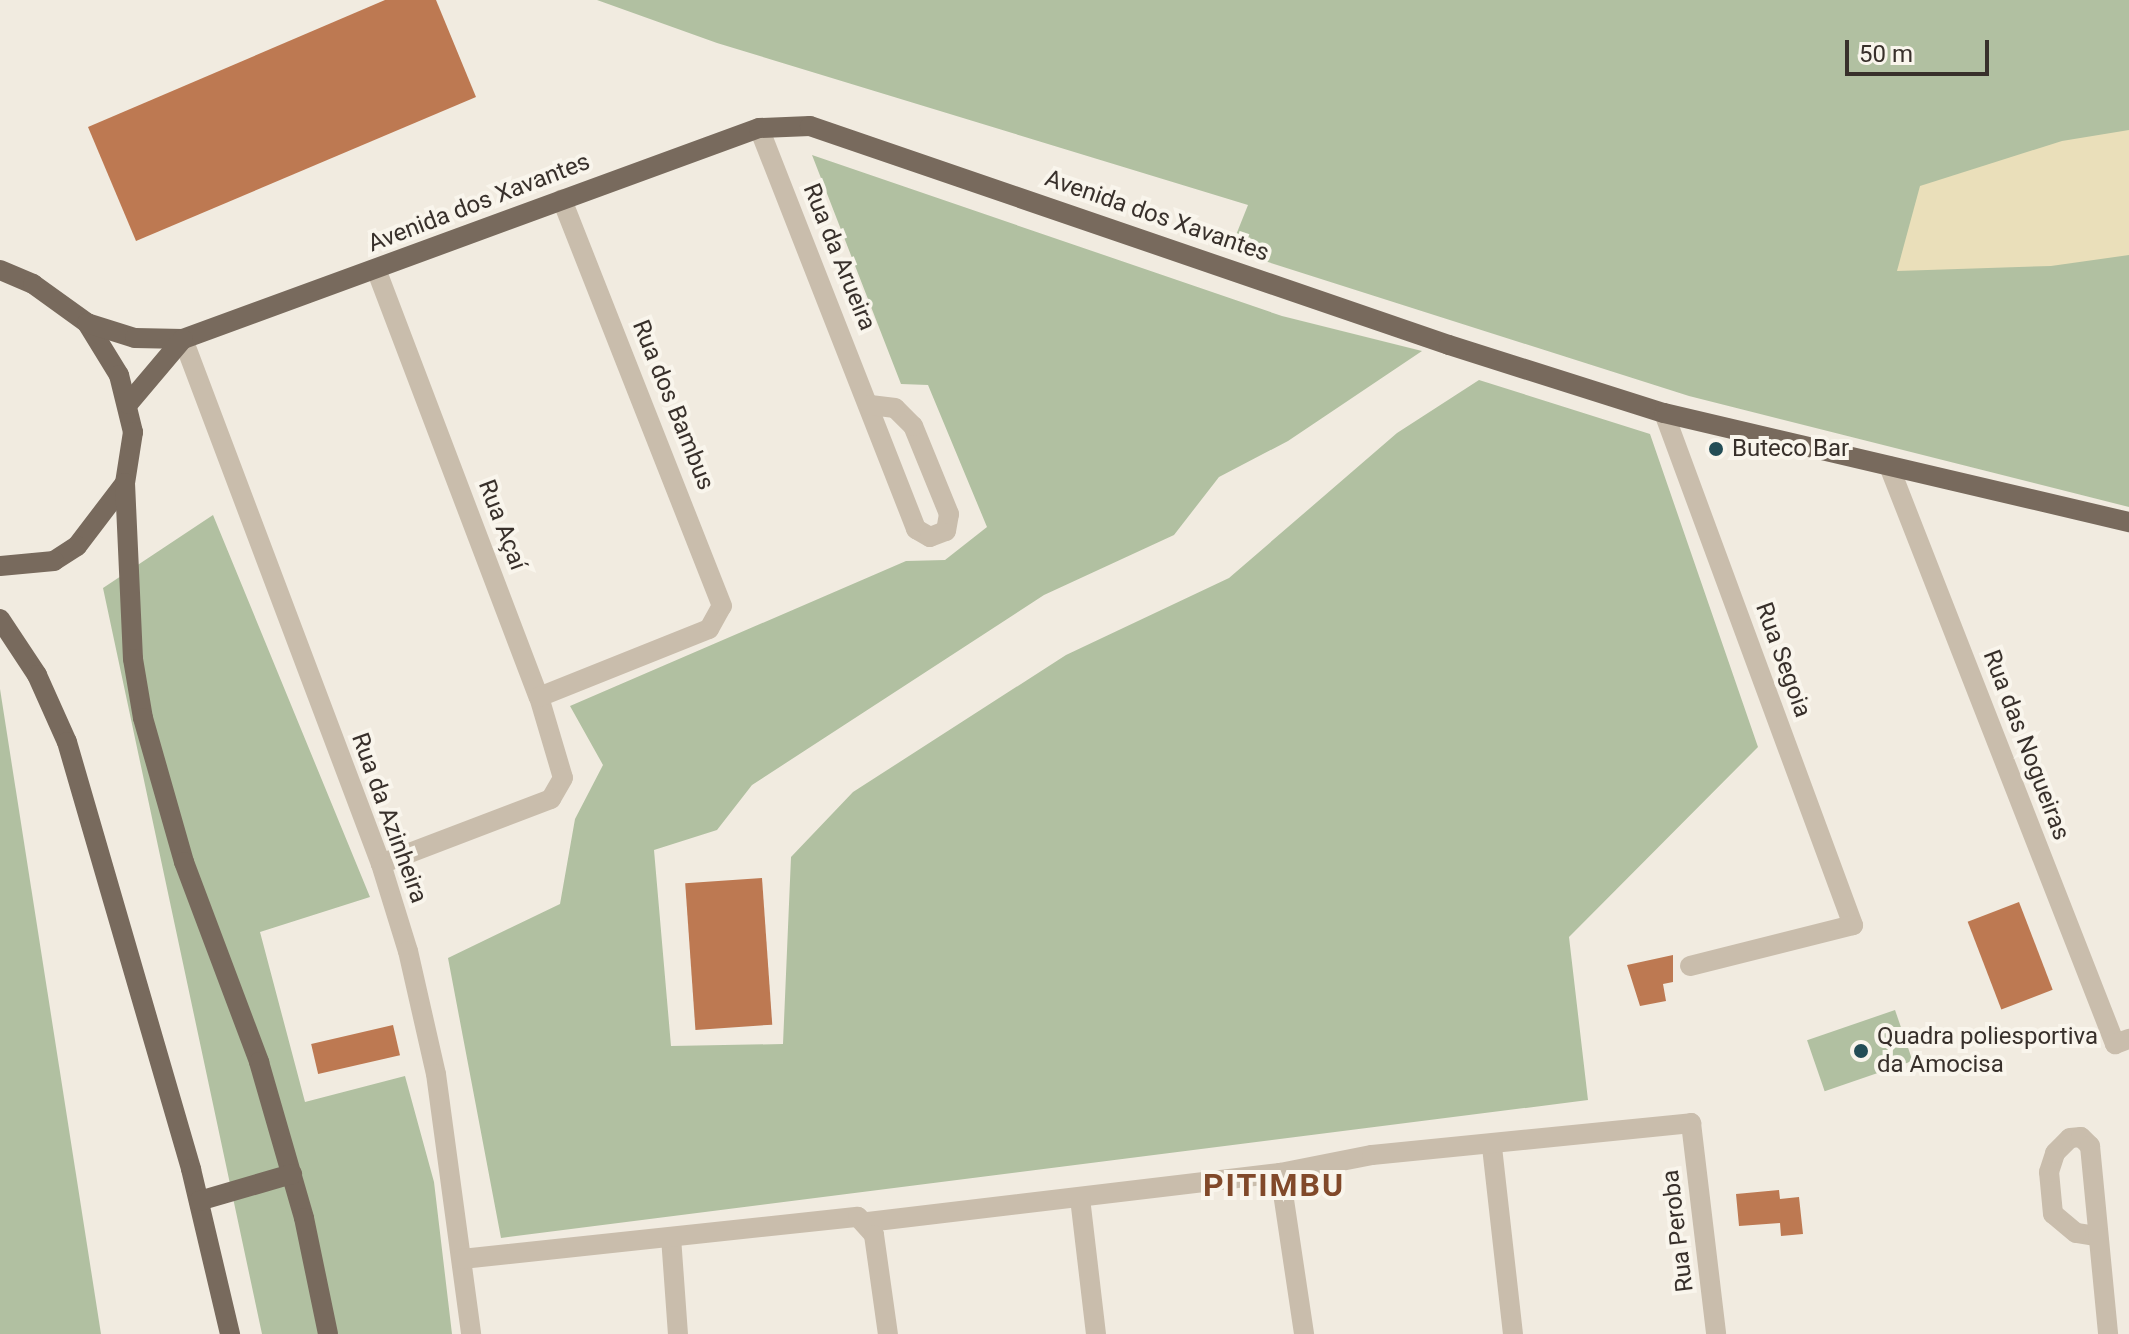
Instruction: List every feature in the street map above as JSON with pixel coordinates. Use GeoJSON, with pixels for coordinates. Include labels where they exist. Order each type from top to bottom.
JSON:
{"type":"FeatureCollection","features":[{"type":"Feature","properties":{"kind":"main road","name":"Avenida dos Xavantes"},"geometry":{"type":"LineString","coordinates":[[87,323],[135,338],[183,339],[759,128],[810,126],[1449,345],[1664,413],[2129,522]]}},
{"type":"Feature","properties":{"kind":"main road"},"geometry":{"type":"LineString","coordinates":[[0,270],[33,284],[87,323],[119,375],[128,404],[133,432],[125,483],[133,659],[146,732],[170,817],[259,1062],[292,1174],[328,1334]]}},
{"type":"Feature","properties":{"kind":"main road","name":"Avenida dos Xavantes"},"geometry":{"type":"LineString","coordinates":[[128,404],[183,339]]}},
{"type":"Feature","properties":{"kind":"main road"},"geometry":{"type":"LineString","coordinates":[[0,566],[54,561],[77,546],[125,483]]}},
{"type":"Feature","properties":{"kind":"main road"},"geometry":{"type":"LineString","coordinates":[[0,619],[37,675],[67,742],[199,1201],[230,1334]]}},
{"type":"Feature","properties":{"kind":"main road"},"geometry":{"type":"LineString","coordinates":[[199,1201],[292,1174]]}},
{"type":"Feature","properties":{"kind":"street","name":"Rua da Arueira"},"geometry":{"type":"LineString","coordinates":[[759,128],[916,529],[937,536],[950,524],[949,514],[913,426],[895,408],[870,405]]}},
{"type":"Feature","properties":{"kind":"street","name":"Rua dos Bambus"},"geometry":{"type":"LineString","coordinates":[[539,697],[709,629],[722,606],[562,199]]}},
{"type":"Feature","properties":{"kind":"street","name":"Rua Açaí"},"geometry":{"type":"LineString","coordinates":[[376,269],[539,697],[563,778],[551,799],[381,864]]}},
{"type":"Feature","properties":{"kind":"street","name":"Rua da Azinheira"},"geometry":{"type":"LineString","coordinates":[[183,339],[381,864],[436,1074],[471,1334]]}},
{"type":"Feature","properties":{"kind":"street","name":"Rua Segoia"},"geometry":{"type":"LineString","coordinates":[[1664,413],[1853,925],[1690,966]]}},
{"type":"Feature","properties":{"kind":"street","name":"Rua das Nogueiras"},"geometry":{"type":"LineString","coordinates":[[1889,466],[2122,1042]]}},
{"type":"Feature","properties":{"kind":"street","name":"Rua Peroba"},"geometry":{"type":"LineString","coordinates":[[1492,1147],[1691,1123],[1716,1334]]}},
{"type":"Feature","properties":{"kind":"street"},"geometry":{"type":"LineString","coordinates":[[2096,1236],[2076,1233],[2053,1214],[2049,1172],[2055,1153],[2070,1138],[2081,1137],[2090,1146],[2096,1236],[2108,1334]]}},
{"type":"Feature","properties":{"kind":"street"},"geometry":{"type":"LineString","coordinates":[[462,1259],[1080,1198],[1280,1173],[1372,1155],[1492,1147],[1513,1334]]}},
{"type":"Feature","properties":{"kind":"street"},"geometry":{"type":"LineString","coordinates":[[1280,1173],[1304,1334]]}},
{"type":"Feature","properties":{"kind":"street"},"geometry":{"type":"LineString","coordinates":[[1080,1198],[1096,1334]]}},
{"type":"Feature","properties":{"kind":"street"},"geometry":{"type":"LineString","coordinates":[[863,1220],[888,1334]]}},
{"type":"Feature","properties":{"kind":"street"},"geometry":{"type":"LineString","coordinates":[[671,1237],[678,1334]]}},
{"type":"Feature","properties":{"kind":"green space"},"geometry":{"type":"Polygon","coordinates":[[[597,0],[2129,0],[2129,507],[1689,396],[1230,250],[1248,205],[717,43],[597,0]]]}},
{"type":"Feature","properties":{"kind":"green space"},"geometry":{"type":"Polygon","coordinates":[[[812,155],[1282,316],[1422,351],[1288,441],[1219,477],[1174,535],[1044,595],[752,785],[717,830],[654,850],[671,1046],[783,1044],[791,857],[853,792],[1066,655],[1229,578],[1397,433],[1479,380],[1650,434],[1758,747],[1569,937],[1588,1100],[501,1238],[448,958],[560,904],[575,819],[603,765],[570,706],[906,561],[945,560],[987,527],[928,385],[901,384],[812,155]]]}},
{"type":"Feature","properties":{"kind":"green space"},"geometry":{"type":"Polygon","coordinates":[[[213,515],[370,897],[260,932],[305,1102],[405,1076],[434,1182],[452,1334],[262,1334],[103,588],[213,515]]]}},
{"type":"Feature","properties":{"kind":"green space"},"geometry":{"type":"Polygon","coordinates":[[[0,689],[101,1334],[0,1334],[0,689]]]}},
{"type":"Feature","properties":{"kind":"green space","name":"Quadra poliesportiva da Amocisa"},"geometry":{"type":"Polygon","coordinates":[[[1895,1010],[1913,1061],[1825,1091],[1807,1040],[1895,1010]]]}},
{"type":"Feature","properties":{"kind":"sand"},"geometry":{"type":"Polygon","coordinates":[[[2129,130],[2129,255],[2051,266],[1897,271],[1920,186],[2062,141],[2129,130]]]}},
{"type":"Feature","properties":{"kind":"building"},"geometry":{"type":"Polygon","coordinates":[[[385,0],[436,0],[476,97],[136,241],[88,127],[385,0]]]}},
{"type":"Feature","properties":{"kind":"building"},"geometry":{"type":"Polygon","coordinates":[[[762,878],[772,1025],[695,1030],[685,883],[762,878]]]}},
{"type":"Feature","properties":{"kind":"building"},"geometry":{"type":"Polygon","coordinates":[[[2019,902],[2053,990],[2001,1009],[1968,922],[2019,902]]]}},
{"type":"Feature","properties":{"kind":"building"},"geometry":{"type":"Polygon","coordinates":[[[1673,955],[1673,982],[1663,984],[1666,1001],[1640,1006],[1627,965],[1673,955]]]}},
{"type":"Feature","properties":{"kind":"building"},"geometry":{"type":"Polygon","coordinates":[[[393,1025],[400,1055],[318,1074],[311,1044],[393,1025]]]}},
{"type":"Feature","properties":{"kind":"building"},"geometry":{"type":"Polygon","coordinates":[[[1779,1190],[1780,1199],[1799,1197],[1803,1234],[1781,1236],[1780,1223],[1739,1226],[1736,1194],[1779,1190]]]}},
{"type":"Feature","properties":{"kind":"place","name":"Buteco Bar"},"geometry":{"type":"Point","coordinates":[1716,449]}},
{"type":"Feature","properties":{"kind":"place","name":"Quadra poliesportiva da Amocisa"},"geometry":{"type":"Point","coordinates":[1861,1051]}},
{"type":"Feature","properties":{"kind":"district","name":"PITIMBU"},"geometry":{"type":"Point","coordinates":[1274,1185]}}]}
